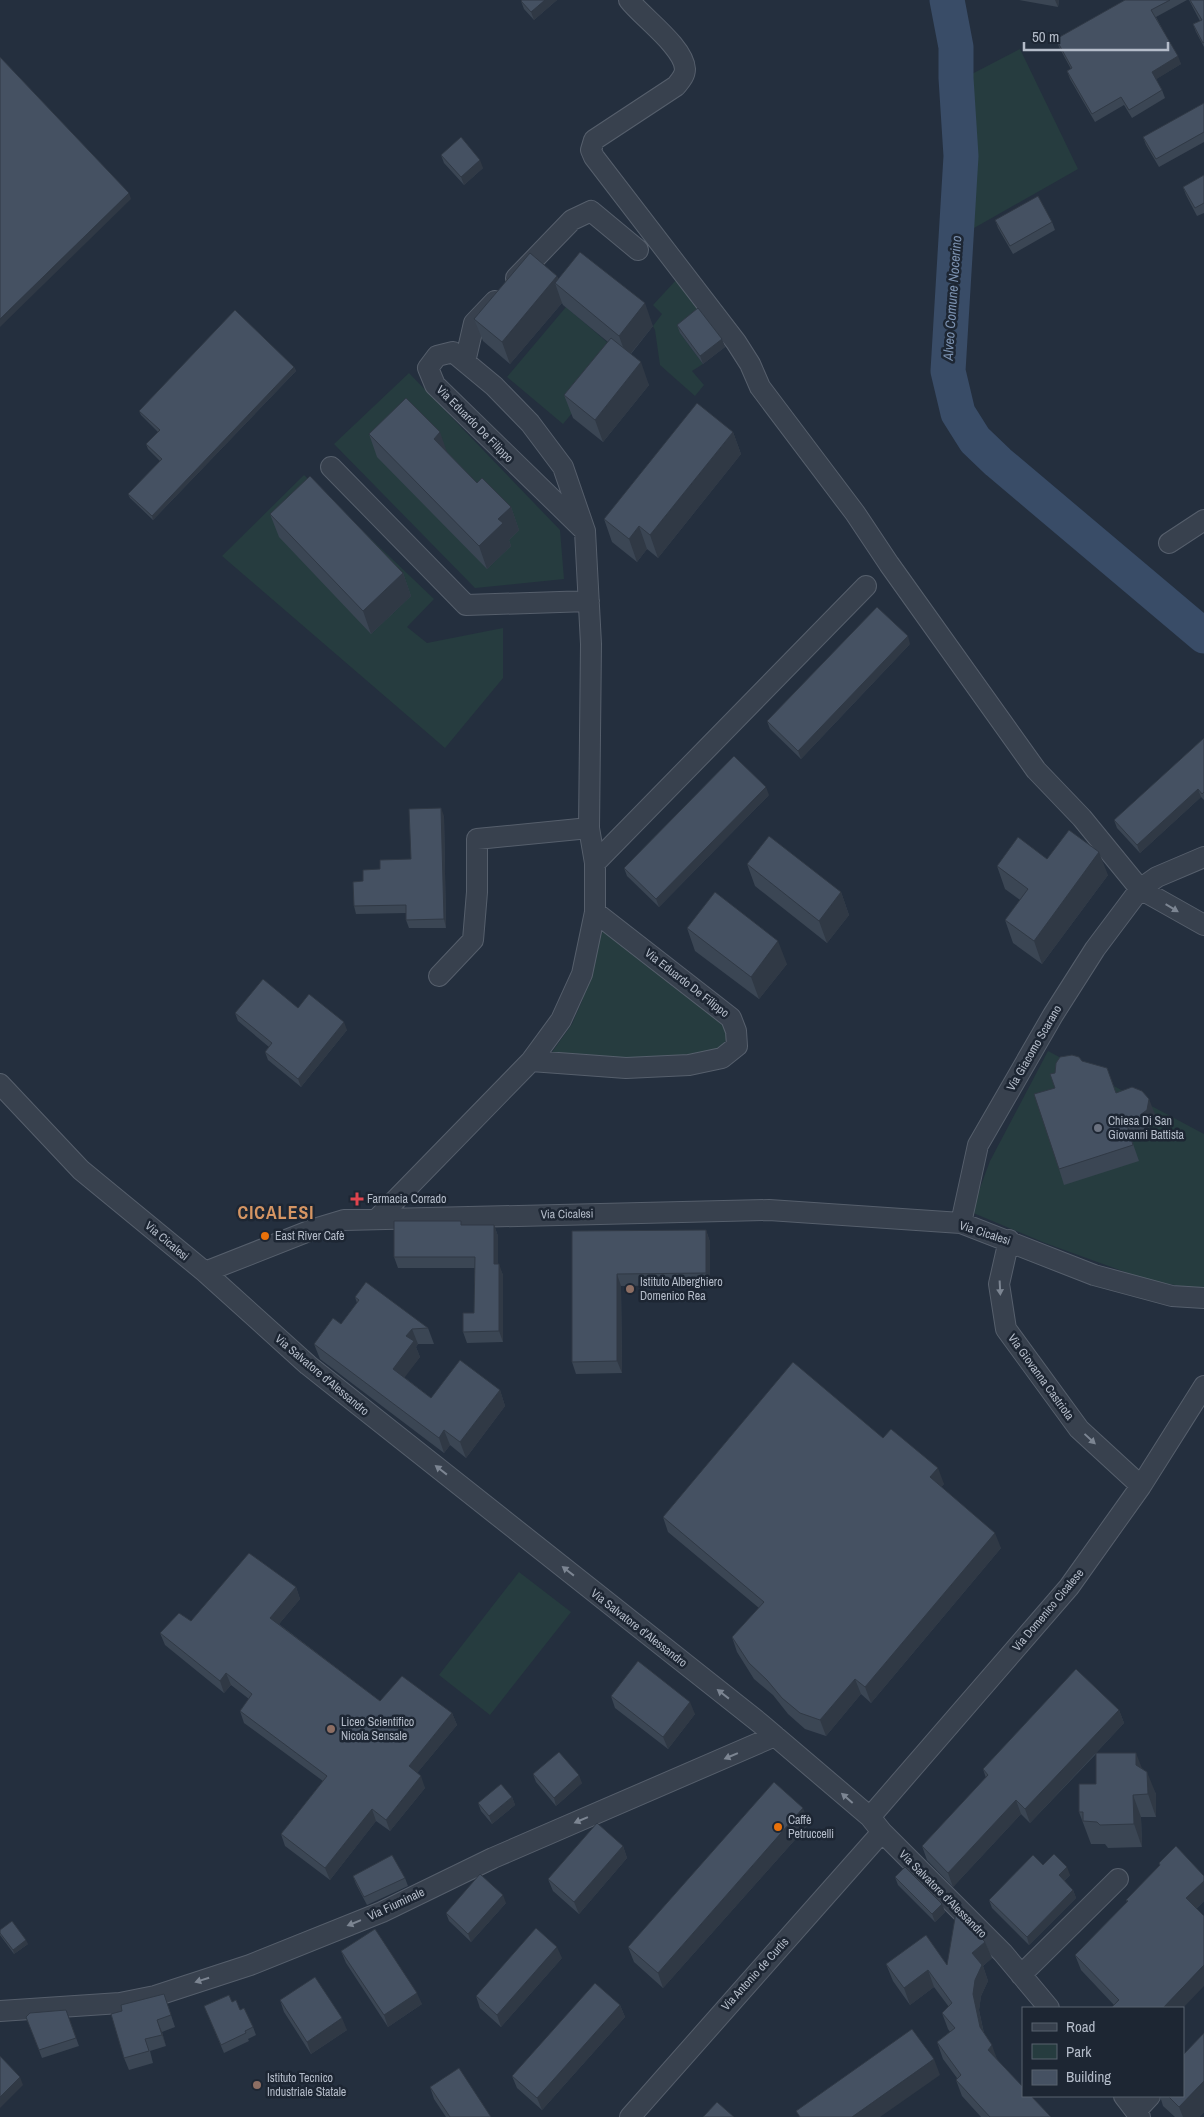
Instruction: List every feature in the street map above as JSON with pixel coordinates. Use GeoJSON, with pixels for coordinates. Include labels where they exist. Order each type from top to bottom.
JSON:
{"type":"FeatureCollection","features":[{"type":"Feature","properties":{"kind":"street"},"geometry":{"type":"LineString","coordinates":[[629,0],[643,16],[659,29],[679,54],[685,70],[683,78],[676,86],[594,140],[591,150],[594,157],[736,342],[750,364],[760,387],[855,513],[889,564],[1036,770],[1082,818],[1140,889],[1204,925]]}},
{"type":"Feature","properties":{"kind":"street"},"geometry":{"type":"LineString","coordinates":[[465,362],[474,323],[572,220],[591,211],[638,250]]}},
{"type":"Feature","properties":{"kind":"street","name":"Via Eduardo De Filippo"},"geometry":{"type":"LineString","coordinates":[[378,1218],[531,1061],[561,1020],[582,974],[595,912],[595,863],[589,828],[591,644],[585,531],[563,467],[530,423],[494,386],[453,352],[437,356],[428,368],[435,385],[585,531]]}},
{"type":"Feature","properties":{"kind":"street"},"geometry":{"type":"LineString","coordinates":[[331,467],[466,605],[589,601]]}},
{"type":"Feature","properties":{"kind":"street"},"geometry":{"type":"LineString","coordinates":[[1169,543],[1204,520]]}},
{"type":"Feature","properties":{"kind":"street"},"geometry":{"type":"LineString","coordinates":[[595,863],[866,586]]}},
{"type":"Feature","properties":{"kind":"street"},"geometry":{"type":"LineString","coordinates":[[440,976],[473,940],[477,892],[477,839],[589,828]]}},
{"type":"Feature","properties":{"kind":"street","name":"Via Giacomo Scarano"},"geometry":{"type":"LineString","coordinates":[[961,1223],[978,1145],[1053,1015],[1095,949],[1140,889],[1157,877],[1204,857]]}},
{"type":"Feature","properties":{"kind":"street","name":"Via Eduardo De Filippo"},"geometry":{"type":"LineString","coordinates":[[531,1061],[626,1068],[689,1065],[722,1058],[737,1046],[736,1031],[731,1018],[595,912]]}},
{"type":"Feature","properties":{"kind":"street","name":"Via Cicalesi"},"geometry":{"type":"LineString","coordinates":[[0,1084],[81,1170],[204,1272],[314,1229],[344,1220],[769,1210],[961,1223],[1094,1274],[1172,1296],[1204,1298]]}},
{"type":"Feature","properties":{"kind":"street","name":"Via Giovanna Castriota"},"geometry":{"type":"LineString","coordinates":[[1009,1240],[999,1284],[1006,1329],[1079,1429],[1141,1486]]}},
{"type":"Feature","properties":{"kind":"street","name":"Via Salvatore d'Alessandro"},"geometry":{"type":"LineString","coordinates":[[204,1272],[308,1365],[775,1736],[876,1825],[1003,1954],[1048,2007]]}},
{"type":"Feature","properties":{"kind":"street","name":"Via Domenico Cicalese"},"geometry":{"type":"LineString","coordinates":[[876,1825],[1069,1587],[1141,1486],[1204,1386]]}},
{"type":"Feature","properties":{"kind":"street","name":"Via Fiuminale"},"geometry":{"type":"LineString","coordinates":[[0,2011],[120,2003],[155,1996],[250,1965],[382,1912],[493,1858],[775,1736]]}},
{"type":"Feature","properties":{"kind":"street","name":"Via Antonio de Curtis"},"geometry":{"type":"LineString","coordinates":[[630,2117],[876,1825]]}},
{"type":"Feature","properties":{"kind":"street"},"geometry":{"type":"LineString","coordinates":[[1022,1975],[1118,1879]]}},
{"type":"Feature","properties":{"kind":"green space"},"geometry":{"type":"Polygon","coordinates":[[[1020,49],[1078,169],[967,232],[968,76],[1020,49]]]}},
{"type":"Feature","properties":{"kind":"green space"},"geometry":{"type":"Polygon","coordinates":[[[678,278],[704,313],[680,333],[703,364],[692,371],[704,385],[695,396],[660,365],[653,326],[662,314],[653,305],[678,278]]]}},
{"type":"Feature","properties":{"kind":"green space"},"geometry":{"type":"Polygon","coordinates":[[[566,307],[621,354],[563,424],[507,377],[566,307]]]}},
{"type":"Feature","properties":{"kind":"green space"},"geometry":{"type":"Polygon","coordinates":[[[409,373],[560,530],[564,579],[475,588],[334,444],[409,373]]]}},
{"type":"Feature","properties":{"kind":"green space"},"geometry":{"type":"Polygon","coordinates":[[[304,475],[434,599],[407,627],[427,643],[503,628],[503,678],[445,748],[222,556],[304,475]]]}},
{"type":"Feature","properties":{"kind":"green space"},"geometry":{"type":"Polygon","coordinates":[[[603,929],[728,1029],[727,1039],[719,1050],[656,1057],[550,1055],[572,1024],[582,1001],[603,929]]]}},
{"type":"Feature","properties":{"kind":"green space"},"geometry":{"type":"Polygon","coordinates":[[[1048,1051],[1204,1134],[1204,1287],[1193,1288],[1150,1281],[1045,1243],[971,1212],[990,1161],[1048,1051]]]}},
{"type":"Feature","properties":{"kind":"green space"},"geometry":{"type":"Polygon","coordinates":[[[519,1572],[571,1612],[490,1715],[439,1675],[519,1572]]]}},
{"type":"Feature","properties":{"kind":"building"},"geometry":{"type":"Polygon","coordinates":[[[522,0],[545,0],[531,12],[522,0]]]}},
{"type":"Feature","properties":{"kind":"building"},"geometry":{"type":"Polygon","coordinates":[[[1125,0],[1170,0],[1151,10],[1178,56],[1152,72],[1162,90],[1129,110],[1121,97],[1092,114],[1067,71],[1072,68],[1056,39],[1125,0]]]}},
{"type":"Feature","properties":{"kind":"building"},"geometry":{"type":"Polygon","coordinates":[[[1190,0],[1204,0],[1203,43],[1193,24],[1202,20],[1190,0]]]}},
{"type":"Feature","properties":{"kind":"building"},"geometry":{"type":"Polygon","coordinates":[[[0,57],[129,193],[0,319],[0,57]]]}},
{"type":"Feature","properties":{"kind":"building"},"geometry":{"type":"Polygon","coordinates":[[[1204,103],[1204,132],[1156,159],[1143,137],[1204,103]]]}},
{"type":"Feature","properties":{"kind":"building"},"geometry":{"type":"Polygon","coordinates":[[[461,137],[480,160],[461,177],[441,155],[461,137]]]}},
{"type":"Feature","properties":{"kind":"building"},"geometry":{"type":"Polygon","coordinates":[[[1204,175],[1204,203],[1195,208],[1183,187],[1204,175]]]}},
{"type":"Feature","properties":{"kind":"building"},"geometry":{"type":"Polygon","coordinates":[[[1038,196],[1052,222],[1010,246],[995,220],[1038,196]]]}},
{"type":"Feature","properties":{"kind":"building"},"geometry":{"type":"Polygon","coordinates":[[[580,252],[645,303],[619,336],[555,283],[580,252]]]}},
{"type":"Feature","properties":{"kind":"building"},"geometry":{"type":"Polygon","coordinates":[[[530,253],[557,276],[502,342],[474,319],[530,253]]]}},
{"type":"Feature","properties":{"kind":"building"},"geometry":{"type":"Polygon","coordinates":[[[698,308],[722,339],[700,356],[677,325],[698,308]]]}},
{"type":"Feature","properties":{"kind":"building"},"geometry":{"type":"Polygon","coordinates":[[[235,310],[294,367],[152,516],[128,494],[162,459],[146,444],[160,430],[139,411],[235,310]]]}},
{"type":"Feature","properties":{"kind":"building"},"geometry":{"type":"Polygon","coordinates":[[[611,338],[641,362],[595,420],[564,395],[611,338]]]}},
{"type":"Feature","properties":{"kind":"building"},"geometry":{"type":"Polygon","coordinates":[[[406,398],[440,432],[434,439],[477,483],[482,478],[511,507],[498,519],[503,523],[479,546],[369,434],[406,398]]]}},
{"type":"Feature","properties":{"kind":"building"},"geometry":{"type":"Polygon","coordinates":[[[697,403],[733,432],[650,535],[639,526],[629,539],[604,519],[697,403]]]}},
{"type":"Feature","properties":{"kind":"building"},"geometry":{"type":"Polygon","coordinates":[[[310,476],[403,573],[363,611],[270,514],[310,476]]]}},
{"type":"Feature","properties":{"kind":"building"},"geometry":{"type":"Polygon","coordinates":[[[877,607],[908,636],[798,751],[767,721],[877,607]]]}},
{"type":"Feature","properties":{"kind":"building"},"geometry":{"type":"Polygon","coordinates":[[[1204,738],[1204,792],[1202,794],[1198,789],[1137,845],[1114,820],[1204,738]]]}},
{"type":"Feature","properties":{"kind":"building"},"geometry":{"type":"Polygon","coordinates":[[[734,756],[766,787],[656,899],[624,868],[734,756]]]}},
{"type":"Feature","properties":{"kind":"building"},"geometry":{"type":"Polygon","coordinates":[[[441,808],[444,919],[406,920],[406,905],[354,906],[353,882],[363,881],[363,870],[380,869],[380,860],[411,859],[409,809],[441,808]]]}},
{"type":"Feature","properties":{"kind":"building"},"geometry":{"type":"Polygon","coordinates":[[[1069,830],[1099,852],[1034,941],[1005,920],[1028,889],[997,866],[1018,837],[1047,859],[1069,830]]]}},
{"type":"Feature","properties":{"kind":"building"},"geometry":{"type":"Polygon","coordinates":[[[769,836],[841,892],[819,921],[747,864],[769,836]]]}},
{"type":"Feature","properties":{"kind":"building"},"geometry":{"type":"Polygon","coordinates":[[[715,892],[778,941],[751,977],[687,928],[715,892]]]}},
{"type":"Feature","properties":{"kind":"building"},"geometry":{"type":"Polygon","coordinates":[[[263,979],[298,1008],[309,994],[344,1022],[298,1079],[265,1052],[272,1043],[235,1013],[263,979]]]}},
{"type":"Feature","properties":{"kind":"building","name":"Chiesa Di San Giovanni Battista"},"geometry":{"type":"Polygon","coordinates":[[[1072,1055],[1079,1057],[1082,1061],[1107,1068],[1116,1093],[1132,1087],[1142,1091],[1149,1099],[1147,1110],[1140,1115],[1142,1120],[1127,1125],[1133,1145],[1059,1169],[1034,1094],[1055,1088],[1050,1074],[1055,1073],[1056,1063],[1060,1057],[1072,1055]]]}},
{"type":"Feature","properties":{"kind":"building"},"geometry":{"type":"Polygon","coordinates":[[[394,1221],[461,1221],[461,1225],[494,1225],[494,1264],[499,1264],[499,1331],[463,1332],[463,1313],[474,1313],[475,1257],[394,1257],[394,1221]]]}},
{"type":"Feature","properties":{"kind":"building"},"geometry":{"type":"Polygon","coordinates":[[[706,1230],[706,1273],[617,1274],[617,1361],[572,1362],[572,1231],[706,1230]]]}},
{"type":"Feature","properties":{"kind":"building"},"geometry":{"type":"Polygon","coordinates":[[[366,1282],[428,1328],[412,1329],[406,1336],[414,1341],[393,1369],[431,1398],[460,1360],[500,1390],[460,1442],[444,1430],[439,1438],[314,1344],[333,1318],[341,1324],[359,1300],[355,1297],[366,1282]]]}},
{"type":"Feature","properties":{"kind":"building"},"geometry":{"type":"Polygon","coordinates":[[[793,1362],[883,1438],[891,1429],[938,1468],[930,1477],[995,1533],[865,1687],[855,1679],[820,1720],[800,1713],[782,1698],[749,1663],[732,1637],[764,1602],[663,1517],[793,1362]]]}},
{"type":"Feature","properties":{"kind":"building"},"geometry":{"type":"Polygon","coordinates":[[[249,1553],[296,1587],[270,1618],[380,1701],[402,1676],[452,1713],[409,1766],[421,1776],[386,1820],[372,1809],[325,1868],[281,1834],[327,1776],[240,1711],[252,1694],[226,1673],[220,1681],[160,1633],[179,1613],[191,1621],[249,1553]]]}},
{"type":"Feature","properties":{"kind":"building"},"geometry":{"type":"Polygon","coordinates":[[[638,1661],[690,1702],[663,1737],[611,1696],[638,1661]]]}},
{"type":"Feature","properties":{"kind":"building"},"geometry":{"type":"Polygon","coordinates":[[[1076,1669],[1119,1710],[1025,1809],[1016,1800],[948,1873],[922,1846],[988,1775],[983,1769],[1076,1669]]]}},
{"type":"Feature","properties":{"kind":"building"},"geometry":{"type":"Polygon","coordinates":[[[559,1752],[579,1775],[554,1798],[533,1774],[559,1752]]]}},
{"type":"Feature","properties":{"kind":"building"},"geometry":{"type":"Polygon","coordinates":[[[1096,1753],[1136,1753],[1136,1765],[1147,1772],[1148,1794],[1133,1795],[1134,1824],[1100,1825],[1097,1822],[1083,1821],[1083,1812],[1079,1812],[1079,1784],[1096,1784],[1096,1753]]]}},
{"type":"Feature","properties":{"kind":"building"},"geometry":{"type":"Polygon","coordinates":[[[774,1782],[803,1808],[658,1973],[628,1947],[774,1782]]]}},
{"type":"Feature","properties":{"kind":"building"},"geometry":{"type":"Polygon","coordinates":[[[501,1784],[512,1797],[489,1816],[478,1803],[501,1784]]]}},
{"type":"Feature","properties":{"kind":"building"},"geometry":{"type":"Polygon","coordinates":[[[597,1823],[623,1846],[574,1902],[548,1879],[597,1823]]]}},
{"type":"Feature","properties":{"kind":"building"},"geometry":{"type":"Polygon","coordinates":[[[1176,1846],[1204,1876],[1204,1881],[1186,1898],[1204,1916],[1204,1965],[1164,2007],[1112,2007],[1119,2000],[1075,1955],[1128,1901],[1126,1900],[1160,1865],[1159,1863],[1176,1846]]]}},
{"type":"Feature","properties":{"kind":"building"},"geometry":{"type":"Polygon","coordinates":[[[1054,1854],[1067,1867],[1059,1875],[1073,1890],[1027,1937],[989,1900],[1033,1855],[1043,1865],[1054,1854]]]}},
{"type":"Feature","properties":{"kind":"building"},"geometry":{"type":"Polygon","coordinates":[[[392,1855],[405,1878],[364,1897],[353,1876],[392,1855]]]}},
{"type":"Feature","properties":{"kind":"building"},"geometry":{"type":"Polygon","coordinates":[[[905,1867],[942,1904],[932,1914],[895,1877],[905,1867]]]}},
{"type":"Feature","properties":{"kind":"building"},"geometry":{"type":"Polygon","coordinates":[[[480,1874],[503,1895],[468,1934],[446,1913],[480,1874]]]}},
{"type":"Feature","properties":{"kind":"building"},"geometry":{"type":"Polygon","coordinates":[[[956,1912],[985,1942],[972,1953],[982,1965],[975,1980],[973,1994],[980,2027],[992,2045],[988,2050],[1022,2086],[1022,2097],[1032,2097],[1051,2117],[990,2117],[956,2080],[961,2075],[937,2042],[955,2028],[942,2013],[952,2003],[928,1970],[904,1988],[886,1964],[926,1935],[947,1965],[956,1912]]]}},
{"type":"Feature","properties":{"kind":"building"},"geometry":{"type":"Polygon","coordinates":[[[12,1921],[26,1940],[13,1950],[0,1933],[0,1930],[12,1921]]]}},
{"type":"Feature","properties":{"kind":"building"},"geometry":{"type":"Polygon","coordinates":[[[536,1928],[557,1947],[497,2015],[476,1996],[536,1928]]]}},
{"type":"Feature","properties":{"kind":"building"},"geometry":{"type":"Polygon","coordinates":[[[375,1929],[417,1993],[384,2015],[341,1951],[375,1929]]]}},
{"type":"Feature","properties":{"kind":"building"},"geometry":{"type":"Polygon","coordinates":[[[315,1977],[342,2018],[307,2042],[280,2000],[315,1977]]]}},
{"type":"Feature","properties":{"kind":"building"},"geometry":{"type":"Polygon","coordinates":[[[595,1983],[620,2005],[537,2098],[512,2076],[595,1983]]]}},
{"type":"Feature","properties":{"kind":"building"},"geometry":{"type":"Polygon","coordinates":[[[164,1994],[171,2015],[157,2020],[162,2035],[145,2039],[149,2051],[124,2058],[111,2014],[122,2011],[121,2005],[164,1994]]]}},
{"type":"Feature","properties":{"kind":"building"},"geometry":{"type":"Polygon","coordinates":[[[229,1995],[232,2002],[236,2000],[240,2010],[244,2008],[253,2027],[245,2031],[246,2033],[221,2045],[204,2006],[229,1995]]]}},
{"type":"Feature","properties":{"kind":"building"},"geometry":{"type":"Polygon","coordinates":[[[66,2010],[76,2038],[39,2050],[26,2017],[30,2013],[66,2010]]]}},
{"type":"Feature","properties":{"kind":"building"},"geometry":{"type":"Polygon","coordinates":[[[912,2029],[934,2059],[852,2117],[800,2117],[796,2111],[912,2029]]]}},
{"type":"Feature","properties":{"kind":"building"},"geometry":{"type":"Polygon","coordinates":[[[1204,2033],[1204,2081],[1179,2107],[1169,2097],[1184,2097],[1184,2054],[1204,2033]]]}},
{"type":"Feature","properties":{"kind":"building"},"geometry":{"type":"Polygon","coordinates":[[[0,2056],[20,2077],[0,2097],[0,2056]]]}},
{"type":"Feature","properties":{"kind":"building"},"geometry":{"type":"Polygon","coordinates":[[[459,2068],[491,2117],[450,2117],[430,2087],[459,2068]]]}},
{"type":"Feature","properties":{"kind":"building"},"geometry":{"type":"Polygon","coordinates":[[[717,2102],[734,2117],[703,2117],[717,2102]]]}},
{"type":"Feature","properties":{"kind":"waterway","name":"Alveo Comune Nocerino"},"geometry":{"type":"LineString","coordinates":[[947,0],[956,47],[961,156],[948,371],[958,413],[975,440],[998,462],[1204,636]]}},
{"type":"Feature","properties":{"kind":"place","name":"Chiesa Di San Giovanni Battista"},"geometry":{"type":"Point","coordinates":[1098,1128]}},
{"type":"Feature","properties":{"kind":"place","name":"Farmacia Corrado"},"geometry":{"type":"Point","coordinates":[357,1199]}},
{"type":"Feature","properties":{"kind":"place","name":"East River Cafè"},"geometry":{"type":"Point","coordinates":[265,1236]}},
{"type":"Feature","properties":{"kind":"place","name":"Istituto Alberghiero Domenico Rea"},"geometry":{"type":"Point","coordinates":[630,1289]}},
{"type":"Feature","properties":{"kind":"place","name":"Liceo Scientifico Nicola Sensale"},"geometry":{"type":"Point","coordinates":[331,1729]}},
{"type":"Feature","properties":{"kind":"place","name":"Caffè Petruccelli"},"geometry":{"type":"Point","coordinates":[778,1827]}},
{"type":"Feature","properties":{"kind":"place","name":"Istituto Tecnico Industriale Statale"},"geometry":{"type":"Point","coordinates":[257,2085]}},
{"type":"Feature","properties":{"kind":"district","name":"CICALESI"},"geometry":{"type":"Point","coordinates":[276,1212]}}]}
